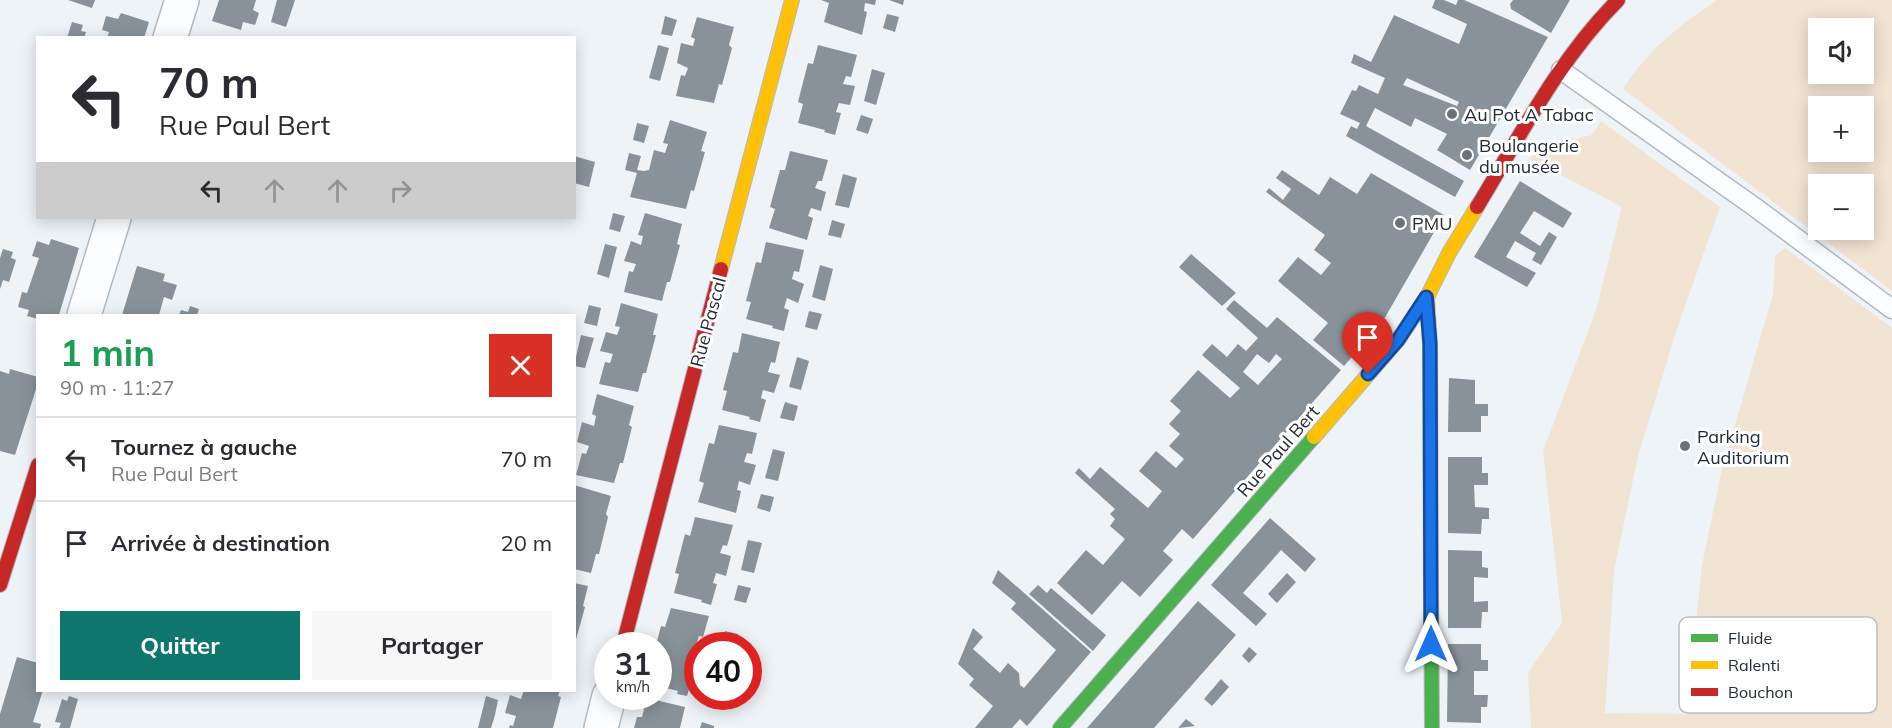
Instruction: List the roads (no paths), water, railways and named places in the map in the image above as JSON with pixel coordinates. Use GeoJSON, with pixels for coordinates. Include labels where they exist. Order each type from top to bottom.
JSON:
{"type":"FeatureCollection","features":[{"type":"Feature","properties":{"kind":"street"},"geometry":{"type":"LineString","coordinates":[[171,36],[182,0]]}},
{"type":"Feature","properties":{"kind":"street","name":"Rue Pascal"},"geometry":{"type":"LineString","coordinates":[[626,632],[792,0]]}},
{"type":"Feature","properties":{"kind":"street","name":"Rue Paul Bert"},"geometry":{"type":"LineString","coordinates":[[1060,728],[1398,340],[1561,70],[1600,18],[1618,0]]}},
{"type":"Feature","properties":{"kind":"street"},"geometry":{"type":"LineString","coordinates":[[84,314],[114,219]]}},
{"type":"Feature","properties":{"kind":"street"},"geometry":{"type":"LineString","coordinates":[[1426,297],[1430,344],[1432,728]]}},
{"type":"Feature","properties":{"kind":"street"},"geometry":{"type":"LineString","coordinates":[[0,585],[36,471]]}},
{"type":"Feature","properties":{"kind":"street"},"geometry":{"type":"LineString","coordinates":[[601,728],[606,710]]}},
{"type":"Feature","properties":{"kind":"lane"},"geometry":{"type":"LineString","coordinates":[[1561,70],[1892,309]]}},
{"type":"Feature","properties":{"kind":"place","name":"Au Pot A Tabac"},"geometry":{"type":"Point","coordinates":[1452,114]}},
{"type":"Feature","properties":{"kind":"place","name":"Boulangerie du musée"},"geometry":{"type":"Point","coordinates":[1467,155]}},
{"type":"Feature","properties":{"kind":"place","name":"PMU"},"geometry":{"type":"Point","coordinates":[1400,223]}},
{"type":"Feature","properties":{"kind":"place","name":"Parking Auditorium"},"geometry":{"type":"Point","coordinates":[1685,446]}}]}
